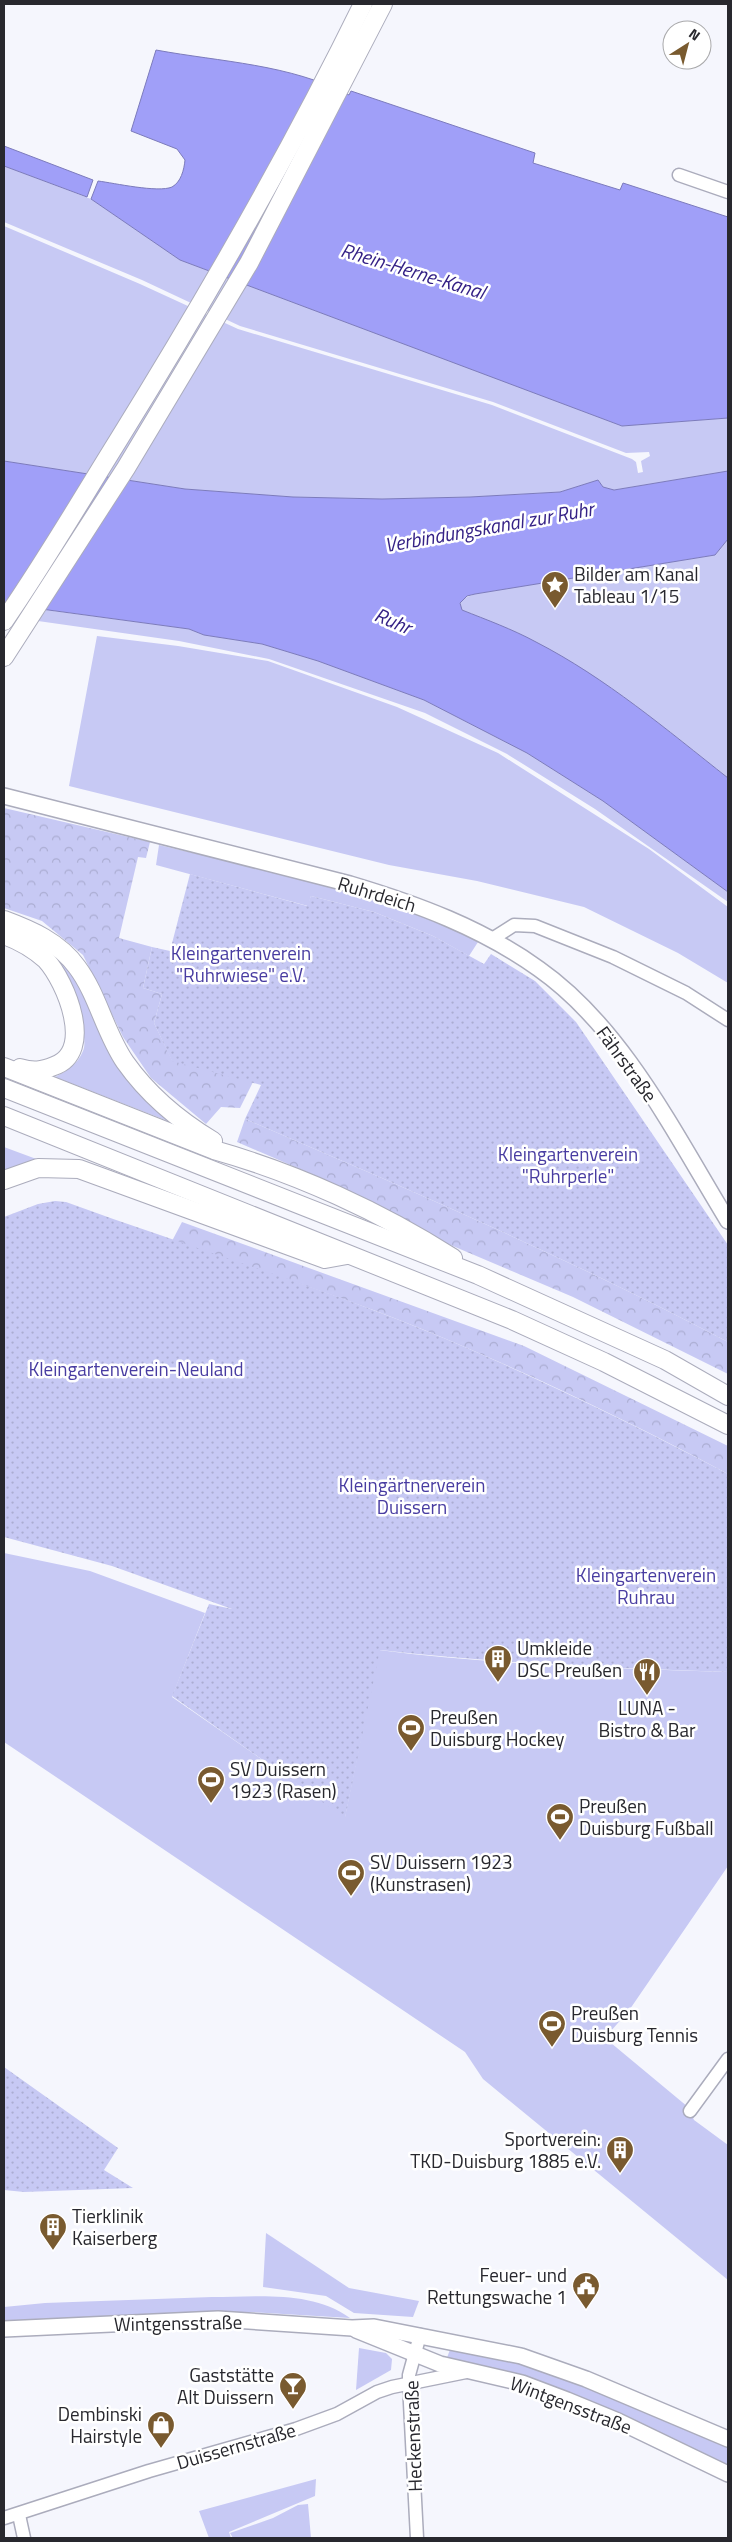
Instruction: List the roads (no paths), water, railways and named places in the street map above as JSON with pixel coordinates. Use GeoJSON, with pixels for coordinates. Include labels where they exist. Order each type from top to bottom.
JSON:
{"type":"FeatureCollection","features":[{"type":"Feature","properties":{"kind":"highway"},"geometry":{"type":"LineString","coordinates":[[4,621],[53,547],[230,254],[303,125],[364,4]]}},
{"type":"Feature","properties":{"kind":"highway"},"geometry":{"type":"LineString","coordinates":[[4,657],[126,468],[249,263],[383,4]]}},
{"type":"Feature","properties":{"kind":"highway"},"geometry":{"type":"LineString","coordinates":[[4,920],[45,938],[60,949],[77,967],[110,1036],[125,1062],[158,1102],[186,1124],[244,1159]]}},
{"type":"Feature","properties":{"kind":"highway"},"geometry":{"type":"LineString","coordinates":[[4,934],[30,946],[55,973],[75,1024],[76,1041],[69,1056],[59,1065],[45,1070],[31,1072],[4,1065]]}},
{"type":"Feature","properties":{"kind":"highway"},"geometry":{"type":"LineString","coordinates":[[4,1065],[214,1150],[244,1159],[347,1201],[430,1244],[478,1275]]}},
{"type":"Feature","properties":{"kind":"highway"},"geometry":{"type":"LineString","coordinates":[[4,1088],[478,1275],[665,1360],[728,1396]]}},
{"type":"Feature","properties":{"kind":"highway"},"geometry":{"type":"LineString","coordinates":[[4,1116],[551,1337],[661,1390],[728,1425]]}},
{"type":"Feature","properties":{"kind":"highway"},"geometry":{"type":"LineString","coordinates":[[4,1180],[38,1168],[80,1169],[325,1258],[348,1255]]}},
{"type":"Feature","properties":{"kind":"main road","name":"Ruhrdeich"},"geometry":{"type":"LineString","coordinates":[[4,796],[350,884],[443,915],[492,939]]}},
{"type":"Feature","properties":{"kind":"main road","name":"Fährstraße"},"geometry":{"type":"LineString","coordinates":[[492,939],[541,970],[589,1014],[647,1089],[728,1221]]}},
{"type":"Feature","properties":{"kind":"main road","name":"Wintgensstraße"},"geometry":{"type":"LineString","coordinates":[[4,2329],[218,2319],[352,2328],[374,2327],[418,2344],[466,2372],[517,2382],[618,2421],[728,2474]]}},
{"type":"Feature","properties":{"kind":"main road","name":"Wintgensstraße"},"geometry":{"type":"LineString","coordinates":[[352,2328],[418,2344],[521,2356],[721,2431],[728,2439]]}},
{"type":"Feature","properties":{"kind":"street"},"geometry":{"type":"LineString","coordinates":[[679,175],[728,192]]}},
{"type":"Feature","properties":{"kind":"street"},"geometry":{"type":"LineString","coordinates":[[492,939],[514,925],[535,926],[613,957],[686,993],[728,1020]]}},
{"type":"Feature","properties":{"kind":"street"},"geometry":{"type":"LineString","coordinates":[[690,2111],[726,2067]]}},
{"type":"Feature","properties":{"kind":"street","name":"Heckenstraße"},"geometry":{"type":"LineString","coordinates":[[417,2538],[409,2384],[418,2344]]}},
{"type":"Feature","properties":{"kind":"street","name":"Duissernstraße"},"geometry":{"type":"LineString","coordinates":[[4,2518],[19,2515],[141,2474],[296,2429],[337,2414],[377,2392],[466,2372]]}},
{"type":"Feature","properties":{"kind":"street"},"geometry":{"type":"LineString","coordinates":[[19,2515],[24,2538]]}},
{"type":"Feature","properties":{"kind":"water","name":"Rhein-Herne-Kanal"},"geometry":{"type":"Polygon","coordinates":[[[156,50],[279,70],[326,85],[349,95],[351,91],[535,153],[533,163],[620,190],[623,183],[728,217],[728,418],[622,426],[180,260],[91,199],[98,181],[165,189],[175,185],[182,175],[185,160],[177,149],[131,131],[156,50]]]}},
{"type":"Feature","properties":{"kind":"water"},"geometry":{"type":"Polygon","coordinates":[[[4,146],[93,180],[87,197],[4,166],[4,146]]]}},
{"type":"Feature","properties":{"kind":"water"},"geometry":{"type":"Polygon","coordinates":[[[4,461],[185,489],[293,497],[382,499],[560,492],[598,480],[603,487],[614,490],[728,471],[728,539],[715,555],[475,594],[467,596],[460,603],[462,610],[527,637],[587,672],[659,723],[728,778],[728,892],[603,801],[527,753],[424,700],[318,661],[262,644],[204,635],[189,629],[4,604],[4,461]]]}},
{"type":"Feature","properties":{"kind":"place","name":"Bilder am Kanal Tableau 1/15"},"geometry":{"type":"Point","coordinates":[555,609]}},
{"type":"Feature","properties":{"kind":"place","name":"Umkleide DSC Preußen"},"geometry":{"type":"Point","coordinates":[498,1683]}},
{"type":"Feature","properties":{"kind":"place","name":"LUNA - Bistro & Bar"},"geometry":{"type":"Point","coordinates":[647,1696]}},
{"type":"Feature","properties":{"kind":"place","name":"Preußen Duisburg Hockey"},"geometry":{"type":"Point","coordinates":[411,1752]}},
{"type":"Feature","properties":{"kind":"place","name":"SV Duissern 1923 (Rasen)"},"geometry":{"type":"Point","coordinates":[211,1804]}},
{"type":"Feature","properties":{"kind":"place","name":"Preußen Duisburg Fußball"},"geometry":{"type":"Point","coordinates":[560,1841]}},
{"type":"Feature","properties":{"kind":"place","name":"SV Duissern 1923 (Kunstrasen)"},"geometry":{"type":"Point","coordinates":[351,1897]}},
{"type":"Feature","properties":{"kind":"place","name":"Preußen Duisburg Tennis"},"geometry":{"type":"Point","coordinates":[552,2048]}},
{"type":"Feature","properties":{"kind":"place","name":"Sportverein: TKD-Duisburg 1885 e.V."},"geometry":{"type":"Point","coordinates":[620,2174]}},
{"type":"Feature","properties":{"kind":"place","name":"Tierklinik Kaiserberg"},"geometry":{"type":"Point","coordinates":[53,2251]}},
{"type":"Feature","properties":{"kind":"place","name":"Feuer- und Rettungswache 1"},"geometry":{"type":"Point","coordinates":[586,2310]}},
{"type":"Feature","properties":{"kind":"place","name":"Gaststätte Alt Duissern"},"geometry":{"type":"Point","coordinates":[293,2410]}},
{"type":"Feature","properties":{"kind":"place","name":"Dembinski Hairstyle"},"geometry":{"type":"Point","coordinates":[161,2449]}},
{"type":"Feature","properties":{"kind":"water label","name":"Verbindungskanal zur Ruhr"},"geometry":{"type":"Point","coordinates":[489,527]}},
{"type":"Feature","properties":{"kind":"water label","name":"Ruhr"},"geometry":{"type":"Point","coordinates":[393,621]}},
{"type":"Feature","properties":{"kind":"park label","name":"Kleingartenverein \"Ruhrwiese\" e.V."},"geometry":{"type":"Point","coordinates":[241,964]}},
{"type":"Feature","properties":{"kind":"park label","name":"Kleingartenverein \"Ruhrperle\""},"geometry":{"type":"Point","coordinates":[568,1165]}},
{"type":"Feature","properties":{"kind":"park label","name":"Kleingartenverein-Neuland"},"geometry":{"type":"Point","coordinates":[136,1369]}},
{"type":"Feature","properties":{"kind":"park label","name":"Kleingärtnerverein Duissern"},"geometry":{"type":"Point","coordinates":[412,1496]}},
{"type":"Feature","properties":{"kind":"park label","name":"Kleingartenverein Ruhrau"},"geometry":{"type":"Point","coordinates":[646,1586]}}]}
